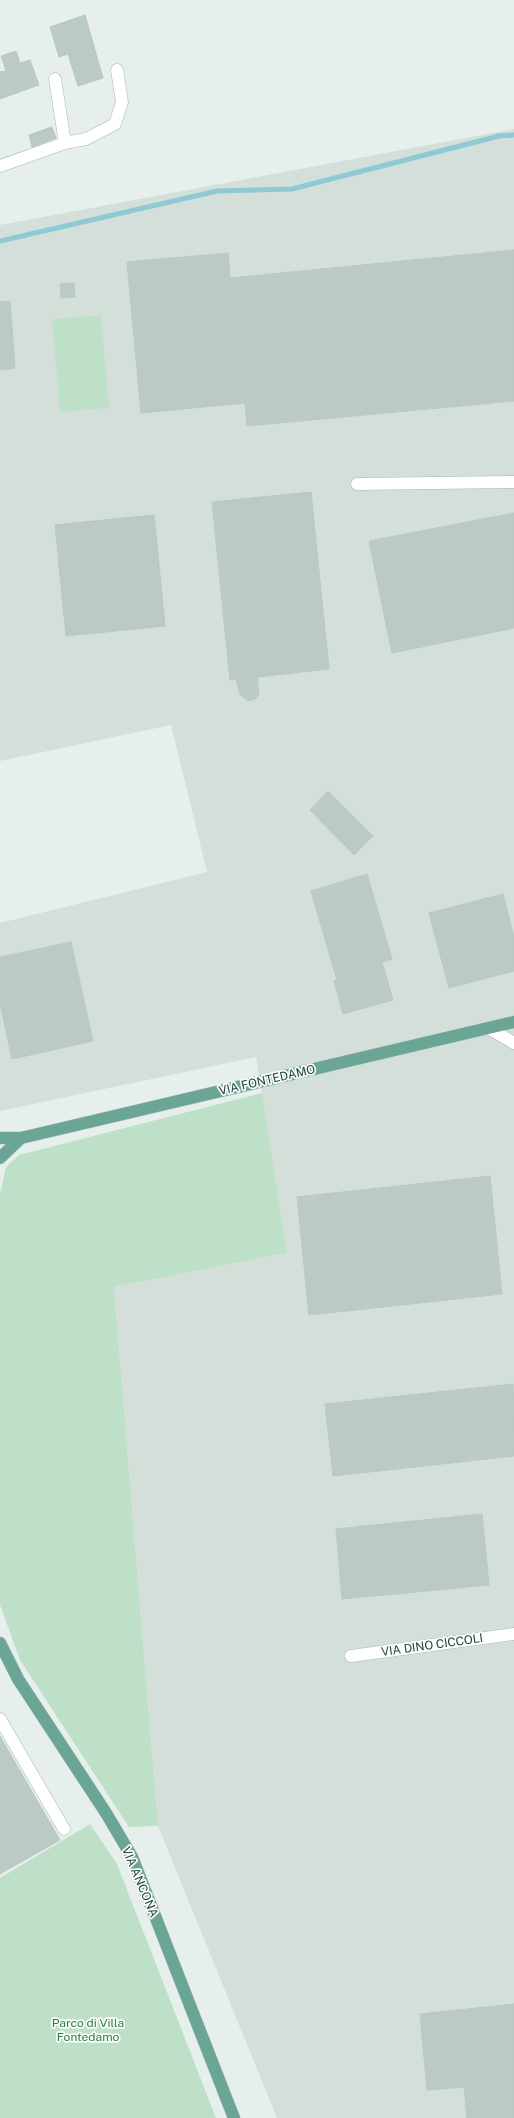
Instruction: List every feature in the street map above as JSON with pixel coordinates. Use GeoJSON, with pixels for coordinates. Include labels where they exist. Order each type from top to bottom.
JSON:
{"type":"FeatureCollection","features":[{"type":"Feature","properties":{"kind":"main road","name":"VIA FONTEDAMO"},"geometry":{"type":"LineString","coordinates":[[0,1138],[21,1138],[514,1022]]}},
{"type":"Feature","properties":{"kind":"main road"},"geometry":{"type":"LineString","coordinates":[[0,1158],[21,1138]]}},
{"type":"Feature","properties":{"kind":"main road","name":"VIA ANCONA"},"geometry":{"type":"LineString","coordinates":[[0,1643],[18,1679],[106,1813],[132,1857],[234,2118]]}},
{"type":"Feature","properties":{"kind":"street"},"geometry":{"type":"LineString","coordinates":[[0,166],[65,143],[86,139],[115,124],[122,102],[117,70]]}},
{"type":"Feature","properties":{"kind":"street"},"geometry":{"type":"LineString","coordinates":[[55,79],[65,143]]}},
{"type":"Feature","properties":{"kind":"street"},"geometry":{"type":"LineString","coordinates":[[357,484],[514,482]]}},
{"type":"Feature","properties":{"kind":"street"},"geometry":{"type":"LineString","coordinates":[[488,1028],[514,1043]]}},
{"type":"Feature","properties":{"kind":"street","name":"VIA DINO CICCOLI"},"geometry":{"type":"LineString","coordinates":[[350,1656],[514,1634]]}},
{"type":"Feature","properties":{"kind":"street"},"geometry":{"type":"LineString","coordinates":[[0,1719],[64,1829]]}},
{"type":"Feature","properties":{"kind":"shaded area"},"geometry":{"type":"Polygon","coordinates":[[[514,129],[514,2118],[277,2118],[158,1826],[114,1287],[287,1253],[256,1057],[0,1111],[0,923],[207,872],[171,725],[0,761],[0,225],[514,129]]]}},
{"type":"Feature","properties":{"kind":"green space"},"geometry":{"type":"Polygon","coordinates":[[[101,315],[109,408],[60,412],[52,319],[101,315]]]}},
{"type":"Feature","properties":{"kind":"green space"},"geometry":{"type":"Polygon","coordinates":[[[262,1093],[287,1253],[114,1287],[158,1826],[129,1827],[20,1660],[0,1605],[0,1194],[6,1167],[19,1155],[262,1093]]]}},
{"type":"Feature","properties":{"kind":"green space","name":"Parco di Villa Fontedamo"},"geometry":{"type":"Polygon","coordinates":[[[90,1824],[117,1864],[216,2118],[0,2118],[0,1878],[90,1824]]]}},
{"type":"Feature","properties":{"kind":"building"},"geometry":{"type":"Polygon","coordinates":[[[85,15],[103,78],[78,86],[68,54],[59,57],[50,27],[85,15]]]}},
{"type":"Feature","properties":{"kind":"building"},"geometry":{"type":"Polygon","coordinates":[[[16,51],[20,63],[30,60],[39,85],[0,99],[0,72],[6,71],[1,56],[16,51]]]}},
{"type":"Feature","properties":{"kind":"building"},"geometry":{"type":"Polygon","coordinates":[[[52,127],[56,138],[32,147],[29,135],[52,127]]]}},
{"type":"Feature","properties":{"kind":"building"},"geometry":{"type":"Polygon","coordinates":[[[514,250],[514,401],[247,426],[245,403],[141,413],[127,262],[228,253],[230,278],[514,250]]]}},
{"type":"Feature","properties":{"kind":"building"},"geometry":{"type":"Polygon","coordinates":[[[74,283],[75,297],[61,298],[60,284],[74,283]]]}},
{"type":"Feature","properties":{"kind":"building"},"geometry":{"type":"Polygon","coordinates":[[[10,301],[15,368],[0,370],[0,302],[10,301]]]}},
{"type":"Feature","properties":{"kind":"building"},"geometry":{"type":"Polygon","coordinates":[[[311,492],[329,669],[257,677],[259,694],[255,699],[248,701],[240,694],[236,679],[230,680],[212,502],[311,492]]]}},
{"type":"Feature","properties":{"kind":"building"},"geometry":{"type":"Polygon","coordinates":[[[514,513],[514,628],[392,653],[369,541],[514,513]]]}},
{"type":"Feature","properties":{"kind":"building"},"geometry":{"type":"Polygon","coordinates":[[[154,515],[165,626],[66,636],[55,525],[154,515]]]}},
{"type":"Feature","properties":{"kind":"building"},"geometry":{"type":"Polygon","coordinates":[[[328,791],[373,836],[354,855],[310,810],[328,791]]]}},
{"type":"Feature","properties":{"kind":"building"},"geometry":{"type":"Polygon","coordinates":[[[367,874],[392,959],[382,962],[393,1000],[343,1014],[334,981],[337,980],[311,891],[367,874]]]}},
{"type":"Feature","properties":{"kind":"building"},"geometry":{"type":"Polygon","coordinates":[[[503,894],[514,937],[514,971],[449,988],[429,913],[503,894]]]}},
{"type":"Feature","properties":{"kind":"building"},"geometry":{"type":"Polygon","coordinates":[[[71,942],[93,1041],[12,1059],[0,1003],[0,957],[71,942]]]}},
{"type":"Feature","properties":{"kind":"building"},"geometry":{"type":"Polygon","coordinates":[[[490,1176],[502,1294],[309,1315],[297,1197],[490,1176]]]}},
{"type":"Feature","properties":{"kind":"building"},"geometry":{"type":"Polygon","coordinates":[[[513,1384],[514,1456],[333,1476],[325,1404],[513,1384]]]}},
{"type":"Feature","properties":{"kind":"building"},"geometry":{"type":"Polygon","coordinates":[[[482,1514],[489,1585],[342,1599],[336,1529],[482,1514]]]}},
{"type":"Feature","properties":{"kind":"building"},"geometry":{"type":"Polygon","coordinates":[[[0,1736],[60,1840],[0,1874],[0,1736]]]}},
{"type":"Feature","properties":{"kind":"building"},"geometry":{"type":"Polygon","coordinates":[[[514,2004],[514,2118],[467,2118],[464,2087],[427,2090],[420,2014],[514,2004]]]}},
{"type":"Feature","properties":{"kind":"waterway"},"geometry":{"type":"LineString","coordinates":[[0,241],[217,191],[292,189],[499,136],[514,135]]}}]}
